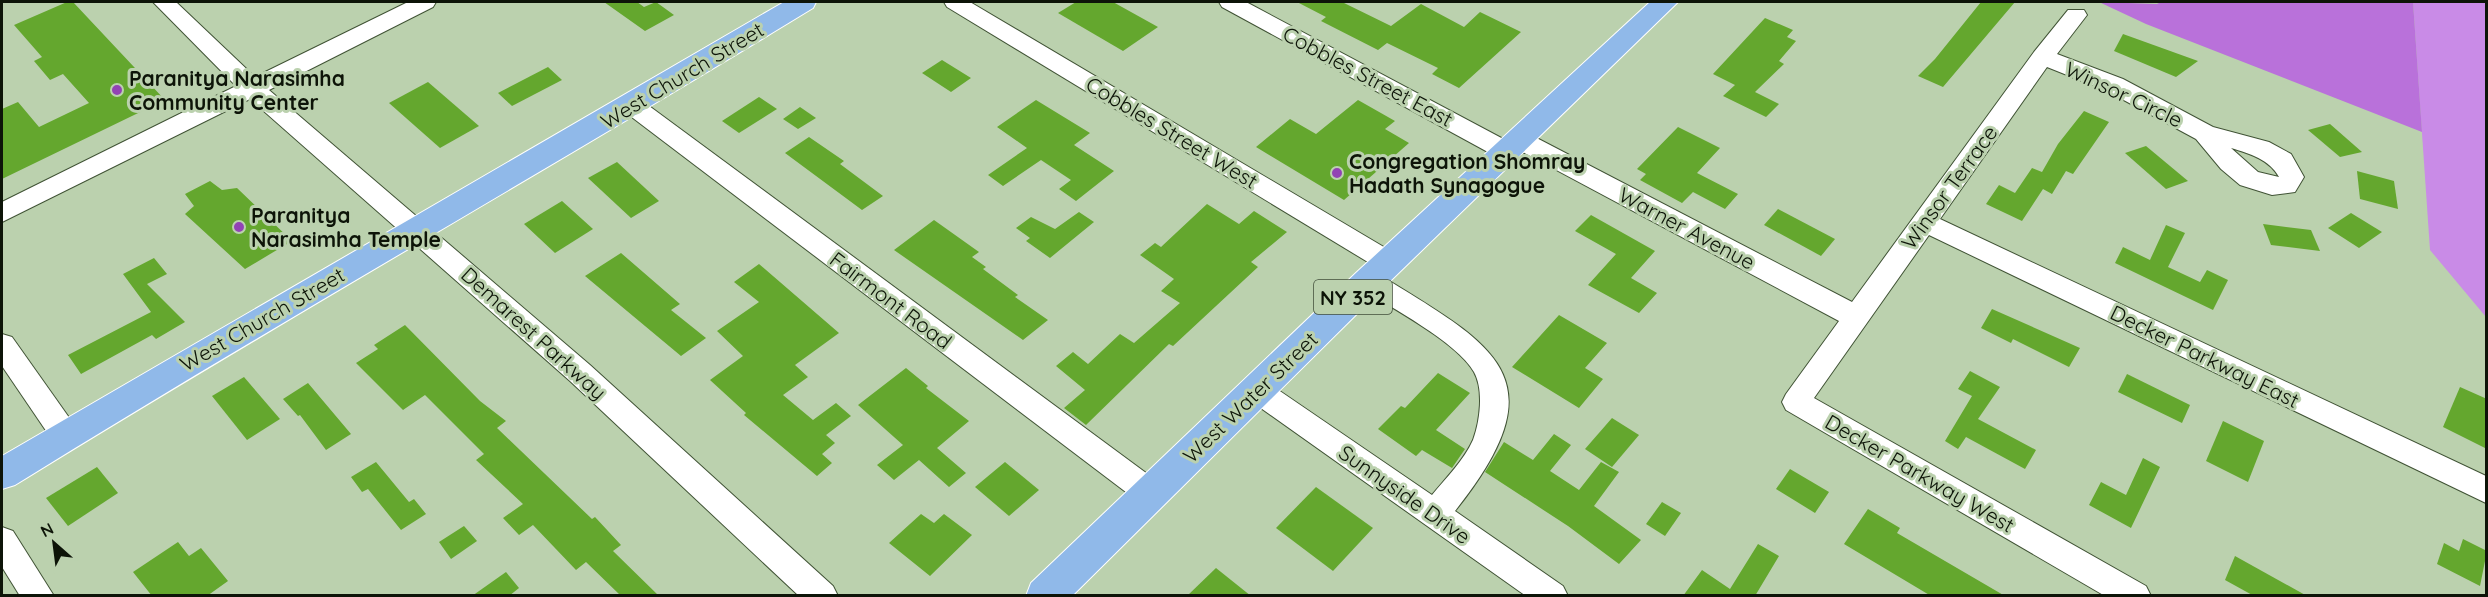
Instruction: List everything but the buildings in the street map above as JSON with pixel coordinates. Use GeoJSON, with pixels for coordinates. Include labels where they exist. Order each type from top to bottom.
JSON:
{"type":"FeatureCollection","features":[{"type":"Feature","properties":{"kind":"main road","name":"West Church Street"},"geometry":{"type":"LineString","coordinates":[[2,474],[416,228],[633,106],[803,2]]}},
{"type":"Feature","properties":{"kind":"main road","name":"West Water Street"},"geometry":{"type":"LineString","coordinates":[[1045,596],[1512,145],[1665,2]]}},
{"type":"Feature","properties":{"kind":"street","name":"Demarest Parkway"},"geometry":{"type":"LineString","coordinates":[[164,2],[251,87],[579,372],[822,596]]}},
{"type":"Feature","properties":{"kind":"street"},"geometry":{"type":"LineString","coordinates":[[2,213],[424,2]]}},
{"type":"Feature","properties":{"kind":"street","name":"Cobbles Street West"},"geometry":{"type":"LineString","coordinates":[[955,2],[1380,272],[1460,341],[1487,369],[1493,404],[1492,429],[1484,448],[1468,472],[1434,514]]}},
{"type":"Feature","properties":{"kind":"street","name":"Cobbles Street East"},"geometry":{"type":"LineString","coordinates":[[1230,2],[1512,145]]}},
{"type":"Feature","properties":{"kind":"street","name":"Winsor Terrace"},"geometry":{"type":"LineString","coordinates":[[1856,317],[2042,57],[2076,15]]}},
{"type":"Feature","properties":{"kind":"street","name":"Winsor Circle"},"geometry":{"type":"LineString","coordinates":[[2042,57],[2115,85],[2205,133]]}},
{"type":"Feature","properties":{"kind":"street","name":"Fairmont Road"},"geometry":{"type":"LineString","coordinates":[[633,106],[1150,493]]}},
{"type":"Feature","properties":{"kind":"street","name":"Warner Avenue"},"geometry":{"type":"LineString","coordinates":[[1512,145],[1856,317]]}},
{"type":"Feature","properties":{"kind":"street","name":"Decker Parkway East"},"geometry":{"type":"LineString","coordinates":[[1924,222],[2487,490]]}},
{"type":"Feature","properties":{"kind":"street","name":"Decker Parkway West"},"geometry":{"type":"LineString","coordinates":[[1856,317],[1796,402],[2135,596]]}},
{"type":"Feature","properties":{"kind":"street"},"geometry":{"type":"LineString","coordinates":[[2,345],[65,435]]}},
{"type":"Feature","properties":{"kind":"street","name":"Sunnyside Drive"},"geometry":{"type":"LineString","coordinates":[[1258,391],[1552,596]]}},
{"type":"Feature","properties":{"kind":"street"},"geometry":{"type":"LineString","coordinates":[[2,541],[38,596]]}},
{"type":"Feature","properties":{"kind":"shaded area"},"geometry":{"type":"Polygon","coordinates":[[[2099,2],[2157,4],[2161,2],[2413,2],[2422,132],[2146,24],[2099,2]]]}},
{"type":"Feature","properties":{"kind":"shaded area"},"geometry":{"type":"Polygon","coordinates":[[[2413,2],[2486,2],[2486,317],[2430,250],[2413,2]]]}},
{"type":"Feature","properties":{"kind":"place","name":"Paranitya Narasimha Community Center"},"geometry":{"type":"Point","coordinates":[117,90]}},
{"type":"Feature","properties":{"kind":"place","name":"Congregation Shomray Hadath Synagogue"},"geometry":{"type":"Point","coordinates":[1337,173]}},
{"type":"Feature","properties":{"kind":"place","name":"Paranitya Narasimha Temple"},"geometry":{"type":"Point","coordinates":[239,227]}}]}
